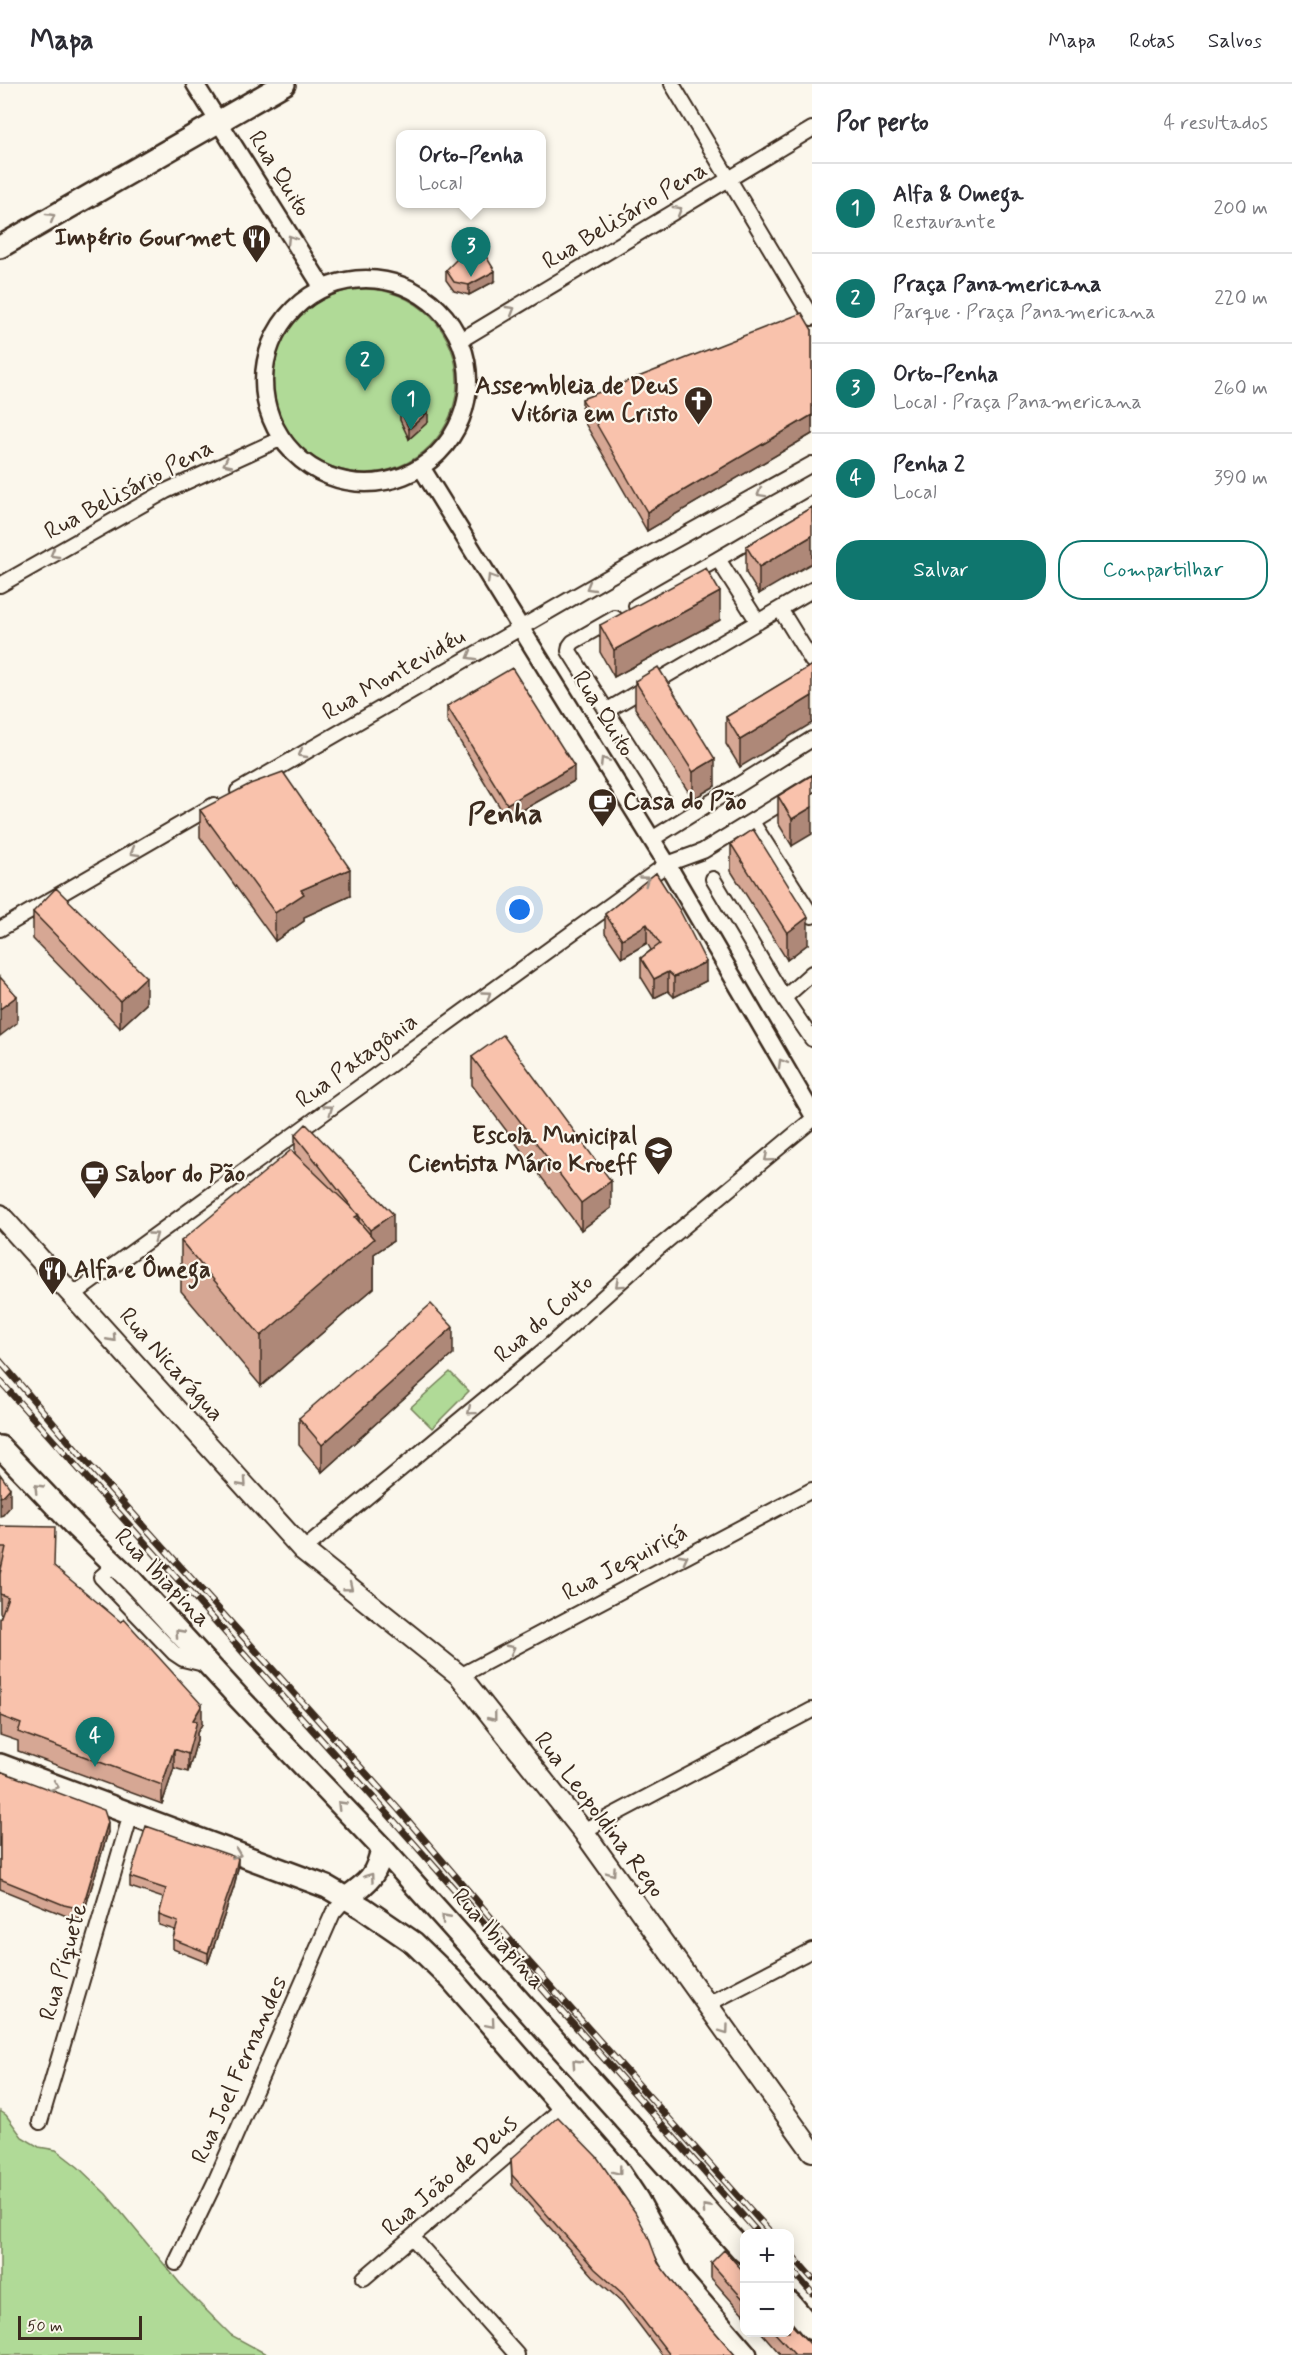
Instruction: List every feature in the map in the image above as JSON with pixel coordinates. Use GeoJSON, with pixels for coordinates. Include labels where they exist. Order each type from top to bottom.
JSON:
{"type":"FeatureCollection","features":[{"type":"Feature","properties":{"kind":"main road"},"geometry":{"type":"LineString","coordinates":[[0,247],[284,84]]}},
{"type":"Feature","properties":{"kind":"main road","name":"Rua Nicarágua"},"geometry":{"type":"LineString","coordinates":[[0,1215],[303,1551]]}},
{"type":"Feature","properties":{"kind":"main road","name":"Rua Ibiapina"},"geometry":{"type":"LineString","coordinates":[[0,1447],[77,1528],[108,1571],[208,1665],[382,1848],[740,2248]]}},
{"type":"Feature","properties":{"kind":"main road"},"geometry":{"type":"LineString","coordinates":[[46,1528],[77,1528]]}},
{"type":"Feature","properties":{"kind":"main road","name":"Rua Leopoldina Rego"},"geometry":{"type":"LineString","coordinates":[[303,1551],[460,1676],[583,1831],[706,2006],[812,2151]]}},
{"type":"Feature","properties":{"kind":"main road"},"geometry":{"type":"LineString","coordinates":[[0,1765],[306,1880],[346,1898],[414,1943],[452,1980],[629,2185],[681,2280],[746,2355]]}},
{"type":"Feature","properties":{"kind":"main road"},"geometry":{"type":"LineString","coordinates":[[346,1898],[366,1884],[374,1874],[382,1848]]}},
{"type":"Feature","properties":{"kind":"main road"},"geometry":{"type":"LineString","coordinates":[[794,2309],[812,2329]]}},
{"type":"Feature","properties":{"kind":"street","name":"Rua Quito"},"geometry":{"type":"LineString","coordinates":[[195,84],[323,288]]}},
{"type":"Feature","properties":{"kind":"street"},"geometry":{"type":"LineString","coordinates":[[672,84],[812,318]]}},
{"type":"Feature","properties":{"kind":"street","name":"Rua Belisário Pena"},"geometry":{"type":"LineString","coordinates":[[460,340],[812,129]]}},
{"type":"Feature","properties":{"kind":"street"},"geometry":{"type":"LineString","coordinates":[[374,279],[404,286],[441,310],[460,340],[471,378],[464,413],[447,444],[421,467],[371,483],[340,479],[303,462],[280,439],[266,406],[264,390],[265,372],[274,337],[294,308],[323,288],[374,279]]}},
{"type":"Feature","properties":{"kind":"street","name":"Rua Belisário Pena"},"geometry":{"type":"LineString","coordinates":[[0,585],[166,491],[280,439]]}},
{"type":"Feature","properties":{"kind":"street","name":"Rua Montevidéu"},"geometry":{"type":"LineString","coordinates":[[0,929],[522,627],[812,464]]}},
{"type":"Feature","properties":{"kind":"street","name":"Rua Quito"},"geometry":{"type":"LineString","coordinates":[[421,467],[668,864],[812,1113]]}},
{"type":"Feature","properties":{"kind":"street"},"geometry":{"type":"LineString","coordinates":[[663,800],[569,651],[570,646],[812,504]]}},
{"type":"Feature","properties":{"kind":"street"},"geometry":{"type":"LineString","coordinates":[[718,559],[758,622]]}},
{"type":"Feature","properties":{"kind":"street"},"geometry":{"type":"LineString","coordinates":[[606,711],[812,590]]}},
{"type":"Feature","properties":{"kind":"street"},"geometry":{"type":"LineString","coordinates":[[780,609],[812,661]]}},
{"type":"Feature","properties":{"kind":"street"},"geometry":{"type":"LineString","coordinates":[[652,839],[812,739]]}},
{"type":"Feature","properties":{"kind":"street","name":"Rua Patagônia"},"geometry":{"type":"LineString","coordinates":[[73,1295],[668,864],[703,852],[812,784]]}},
{"type":"Feature","properties":{"kind":"street"},"geometry":{"type":"LineString","coordinates":[[752,822],[812,916]]}},
{"type":"Feature","properties":{"kind":"street"},"geometry":{"type":"LineString","coordinates":[[713,879],[784,998],[812,1039]]}},
{"type":"Feature","properties":{"kind":"street"},"geometry":{"type":"LineString","coordinates":[[784,998],[812,973]]}},
{"type":"Feature","properties":{"kind":"street","name":"Rua do Couto"},"geometry":{"type":"LineString","coordinates":[[303,1551],[549,1346],[658,1248],[812,1120]]}},
{"type":"Feature","properties":{"kind":"street","name":"Rua Jequiriçá"},"geometry":{"type":"LineString","coordinates":[[460,1676],[812,1490]]}},
{"type":"Feature","properties":{"kind":"street"},"geometry":{"type":"LineString","coordinates":[[583,1831],[812,1710]]}},
{"type":"Feature","properties":{"kind":"street","name":"Rua Piquete"},"geometry":{"type":"LineString","coordinates":[[40,2122],[131,1814]]}},
{"type":"Feature","properties":{"kind":"street","name":"Rua Joel Fernandes"},"geometry":{"type":"LineString","coordinates":[[176,2263],[239,2128],[333,1913],[346,1898]]}},
{"type":"Feature","properties":{"kind":"street"},"geometry":{"type":"LineString","coordinates":[[706,2006],[812,1950]]}},
{"type":"Feature","properties":{"kind":"street","name":"Rua João de Deus"},"geometry":{"type":"LineString","coordinates":[[364,2278],[564,2107]]}},
{"type":"Feature","properties":{"kind":"street"},"geometry":{"type":"LineString","coordinates":[[413,2238],[517,2355]]}},
{"type":"Feature","properties":{"kind":"green space"},"geometry":{"type":"Polygon","coordinates":[[[365,289],[383,290],[400,296],[416,304],[430,316],[442,330],[450,346],[456,363],[456,399],[450,416],[442,432],[430,446],[416,458],[400,466],[383,472],[365,473],[347,472],[330,466],[314,458],[300,446],[288,432],[280,416],[274,399],[273,381],[274,363],[280,346],[288,330],[300,316],[314,304],[330,296],[347,290],[365,289]]]}},
{"type":"Feature","properties":{"kind":"green space"},"geometry":{"type":"Polygon","coordinates":[[[450,1372],[469,1391],[432,1428],[411,1407],[450,1372]]]}},
{"type":"Feature","properties":{"kind":"green space"},"geometry":{"type":"Polygon","coordinates":[[[0,2111],[6,2115],[22,2137],[39,2147],[56,2150],[78,2167],[106,2194],[183,2287],[231,2335],[268,2355],[0,2355],[0,2111]]]}},
{"type":"Feature","properties":{"kind":"building"},"geometry":{"type":"Polygon","coordinates":[[[479,245],[495,271],[469,285],[454,282],[446,270],[458,258],[479,245]]]}},
{"type":"Feature","properties":{"kind":"building","name":"Assembleia de Deus Vitória em Cristo"},"geometry":{"type":"Polygon","coordinates":[[[802,313],[812,330],[812,415],[647,512],[582,399],[802,313]]]}},
{"type":"Feature","properties":{"kind":"building"},"geometry":{"type":"Polygon","coordinates":[[[416,399],[428,412],[409,429],[400,410],[416,399]]]}},
{"type":"Feature","properties":{"kind":"building"},"geometry":{"type":"Polygon","coordinates":[[[812,507],[812,536],[759,567],[746,546],[812,507]]]}},
{"type":"Feature","properties":{"kind":"building"},"geometry":{"type":"Polygon","coordinates":[[[706,568],[720,592],[614,650],[600,625],[706,568]]]}},
{"type":"Feature","properties":{"kind":"building"},"geometry":{"type":"Polygon","coordinates":[[[812,665],[812,696],[740,740],[726,717],[812,665]]]}},
{"type":"Feature","properties":{"kind":"building"},"geometry":{"type":"Polygon","coordinates":[[[658,667],[715,759],[693,772],[635,681],[658,667]]]}},
{"type":"Feature","properties":{"kind":"building"},"geometry":{"type":"Polygon","coordinates":[[[512,668],[574,766],[507,804],[447,706],[512,668]]]}},
{"type":"Feature","properties":{"kind":"building"},"geometry":{"type":"Polygon","coordinates":[[[283,772],[350,869],[301,890],[304,894],[275,913],[200,810],[250,784],[283,772]]]}},
{"type":"Feature","properties":{"kind":"building"},"geometry":{"type":"Polygon","coordinates":[[[812,775],[812,807],[792,819],[778,796],[812,775]]]}},
{"type":"Feature","properties":{"kind":"building"},"geometry":{"type":"Polygon","coordinates":[[[753,829],[808,917],[787,933],[731,844],[753,829]]]}},
{"type":"Feature","properties":{"kind":"building"},"geometry":{"type":"Polygon","coordinates":[[[656,873],[679,909],[706,962],[674,977],[668,972],[654,979],[641,958],[660,944],[647,924],[622,939],[605,914],[656,873]]]}},
{"type":"Feature","properties":{"kind":"building"},"geometry":{"type":"Polygon","coordinates":[[[56,888],[146,977],[120,1001],[33,912],[56,888]]]}},
{"type":"Feature","properties":{"kind":"building"},"geometry":{"type":"Polygon","coordinates":[[[0,977],[17,996],[0,1009],[0,977]]]}},
{"type":"Feature","properties":{"kind":"building"},"geometry":{"type":"Polygon","coordinates":[[[503,1035],[611,1181],[581,1203],[472,1057],[503,1035]]]}},
{"type":"Feature","properties":{"kind":"building"},"geometry":{"type":"Polygon","coordinates":[[[306,1124],[393,1214],[370,1230],[295,1135],[306,1124]]]}},
{"type":"Feature","properties":{"kind":"building"},"geometry":{"type":"Polygon","coordinates":[[[291,1150],[359,1215],[355,1217],[374,1239],[261,1336],[181,1241],[291,1150]]]}},
{"type":"Feature","properties":{"kind":"building"},"geometry":{"type":"Polygon","coordinates":[[[431,1304],[453,1327],[322,1445],[299,1418],[431,1304]]]}},
{"type":"Feature","properties":{"kind":"building"},"geometry":{"type":"Polygon","coordinates":[[[0,1474],[10,1488],[0,1497],[0,1474]]]}},
{"type":"Feature","properties":{"kind":"building"},"geometry":{"type":"Polygon","coordinates":[[[0,1526],[55,1527],[54,1566],[121,1622],[124,1619],[202,1705],[193,1720],[197,1721],[188,1754],[174,1749],[162,1785],[18,1732],[21,1724],[0,1716],[0,1619],[8,1597],[0,1594],[0,1574],[6,1547],[0,1547],[0,1526]]]}},
{"type":"Feature","properties":{"kind":"building"},"geometry":{"type":"Polygon","coordinates":[[[0,1771],[104,1810],[108,1822],[82,1909],[64,1905],[0,1879],[0,1771]]]}},
{"type":"Feature","properties":{"kind":"building"},"geometry":{"type":"Polygon","coordinates":[[[146,1826],[238,1858],[234,1877],[208,1953],[173,1939],[178,1922],[159,1915],[166,1889],[130,1877],[146,1826]]]}},
{"type":"Feature","properties":{"kind":"building"},"geometry":{"type":"Polygon","coordinates":[[[558,2117],[597,2157],[635,2212],[648,2236],[658,2263],[735,2355],[670,2355],[622,2293],[595,2269],[512,2175],[511,2159],[558,2117]]]}},
{"type":"Feature","properties":{"kind":"building"},"geometry":{"type":"Polygon","coordinates":[[[724,2250],[740,2268],[740,2296],[711,2263],[724,2250]]]}},
{"type":"Feature","properties":{"kind":"building"},"geometry":{"type":"Polygon","coordinates":[[[794,2327],[812,2346],[812,2355],[795,2355],[779,2337],[794,2337],[794,2327]]]}},
{"type":"Feature","properties":{"kind":"railway"},"geometry":{"type":"LineString","coordinates":[[0,1361],[83,1458],[399,1810],[529,1962],[768,2229]]}},
{"type":"Feature","properties":{"kind":"railway"},"geometry":{"type":"LineString","coordinates":[[0,1381],[387,1813],[755,2229]]}},
{"type":"Feature","properties":{"kind":"railway"},"geometry":{"type":"LineString","coordinates":[[794,2258],[812,2278]]}},
{"type":"Feature","properties":{"kind":"railway"},"geometry":{"type":"LineString","coordinates":[[794,2273],[812,2293]]}},
{"type":"Feature","properties":{"kind":"place","name":"Império Gourmet"},"geometry":{"type":"Point","coordinates":[257,264]}},
{"type":"Feature","properties":{"kind":"place","name":"Orto-Penha"},"geometry":{"type":"Point","coordinates":[471,277]}},
{"type":"Feature","properties":{"kind":"place","name":"Praça Panamericana"},"geometry":{"type":"Point","coordinates":[365,391]}},
{"type":"Feature","properties":{"kind":"place","name":"Assembleia de Deus Vitória em Cristo"},"geometry":{"type":"Point","coordinates":[699,426]}},
{"type":"Feature","properties":{"kind":"place","name":"Alfa & Omega"},"geometry":{"type":"Point","coordinates":[411,430]}},
{"type":"Feature","properties":{"kind":"place","name":"Casa do Pão"},"geometry":{"type":"Point","coordinates":[602,828]}},
{"type":"Feature","properties":{"kind":"place","name":"Escola Municipal Cientista Mário Kroeff"},"geometry":{"type":"Point","coordinates":[658,1176]}},
{"type":"Feature","properties":{"kind":"place","name":"Sabor do Pão"},"geometry":{"type":"Point","coordinates":[94,1200]}},
{"type":"Feature","properties":{"kind":"place","name":"Alfa e Ômega"},"geometry":{"type":"Point","coordinates":[53,1296]}},
{"type":"Feature","properties":{"kind":"place","name":"Penha 2"},"geometry":{"type":"Point","coordinates":[95,1767]}},
{"type":"Feature","properties":{"kind":"district","name":"Penha"},"geometry":{"type":"Point","coordinates":[505,814]}}]}
